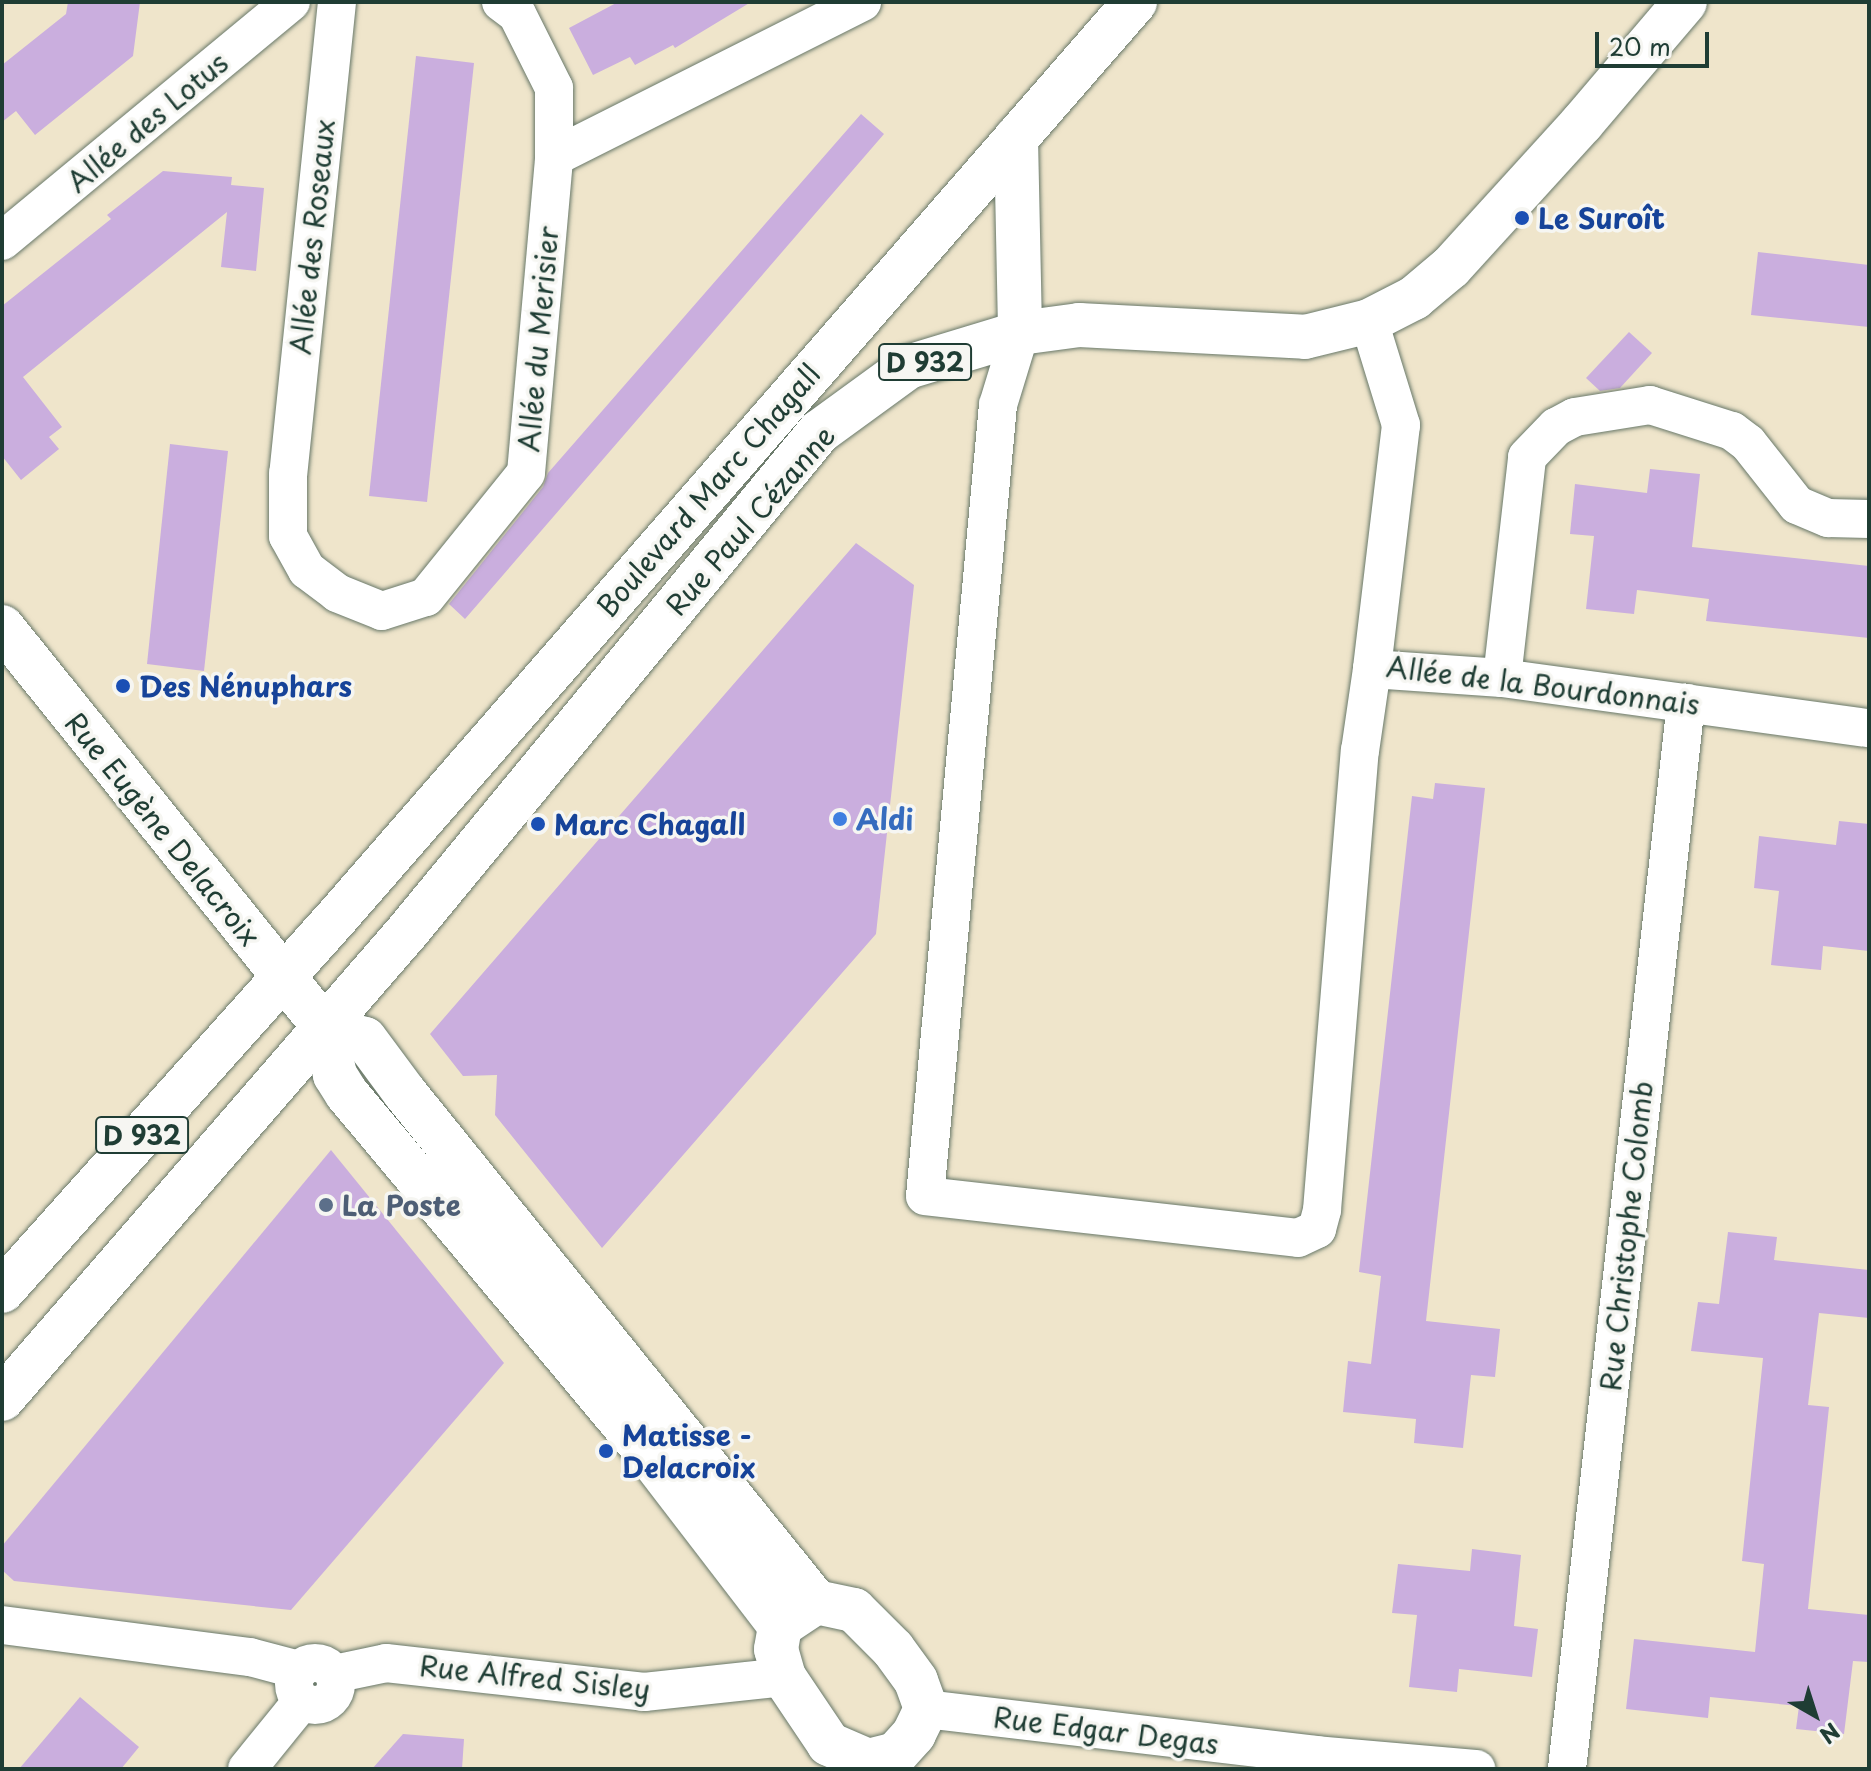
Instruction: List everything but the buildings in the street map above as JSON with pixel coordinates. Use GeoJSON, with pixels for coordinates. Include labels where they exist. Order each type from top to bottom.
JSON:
{"type":"FeatureCollection","features":[{"type":"Feature","properties":{"kind":"main road","name":"Boulevard Marc Chagall"},"geometry":{"type":"LineString","coordinates":[[283,978],[1135,2]]}},
{"type":"Feature","properties":{"kind":"main road","name":"Rue Paul Cézanne"},"geometry":{"type":"LineString","coordinates":[[325,1028],[819,432],[908,367],[1020,333],[1079,325],[1305,337],[1369,321],[1414,298],[1451,267],[1582,123],[1685,2]]}},
{"type":"Feature","properties":{"kind":"main road"},"geometry":{"type":"LineString","coordinates":[[1016,138],[1020,333]]}},
{"type":"Feature","properties":{"kind":"main road","name":"Rue Eugène Delacroix"},"geometry":{"type":"LineString","coordinates":[[2,627],[325,1028],[335,1075],[347,1094],[646,1452],[780,1626]]}},
{"type":"Feature","properties":{"kind":"main road","name":"D 932"},"geometry":{"type":"LineString","coordinates":[[2,1291],[283,978]]}},
{"type":"Feature","properties":{"kind":"main road"},"geometry":{"type":"LineString","coordinates":[[325,1028],[365,1039],[405,1093],[816,1602],[854,1610],[900,1659],[916,1681],[926,1709],[914,1734],[896,1754],[868,1761],[827,1756],[784,1677],[776,1649],[780,1626],[816,1602]]}},
{"type":"Feature","properties":{"kind":"main road","name":"D 932"},"geometry":{"type":"LineString","coordinates":[[2,1399],[325,1028]]}},
{"type":"Feature","properties":{"kind":"street","name":"Allée des Lotus"},"geometry":{"type":"LineString","coordinates":[[2,241],[291,2]]}},
{"type":"Feature","properties":{"kind":"street","name":"Allée des Roseaux"},"geometry":{"type":"LineString","coordinates":[[288,473],[337,2]]}},
{"type":"Feature","properties":{"kind":"street","name":"Allée du Merisier"},"geometry":{"type":"LineString","coordinates":[[288,473],[288,536],[307,570],[337,593],[382,611],[426,597],[526,473],[554,157],[554,88],[517,14],[501,2]]}},
{"type":"Feature","properties":{"kind":"street"},"geometry":{"type":"LineString","coordinates":[[554,157],[862,2]]}},
{"type":"Feature","properties":{"kind":"street","name":"Allée de la Bourdonnais"},"geometry":{"type":"LineString","coordinates":[[1369,321],[1401,425],[1372,669],[1502,678],[1869,728]]}},
{"type":"Feature","properties":{"kind":"street"},"geometry":{"type":"LineString","coordinates":[[1020,333],[998,405],[925,1196],[1298,1238],[1317,1229],[1322,1210],[1360,751],[1372,669]]}},
{"type":"Feature","properties":{"kind":"street"},"geometry":{"type":"LineString","coordinates":[[1502,678],[1527,457],[1556,427],[1575,417],[1650,405],[1732,431],[1748,443],[1797,505],[1828,518],[1869,519]]}},
{"type":"Feature","properties":{"kind":"street","name":"Rue Christophe Colomb"},"geometry":{"type":"LineString","coordinates":[[1567,1769],[1686,703]]}},
{"type":"Feature","properties":{"kind":"street"},"geometry":{"type":"LineString","coordinates":[[2,1625],[250,1657],[312,1682],[247,1769]]}},
{"type":"Feature","properties":{"kind":"street","name":"Rue Alfred Sisley"},"geometry":{"type":"LineString","coordinates":[[312,1682],[386,1663],[644,1692],[784,1677]]}},
{"type":"Feature","properties":{"kind":"street","name":"Rue Edgar Degas"},"geometry":{"type":"LineString","coordinates":[[926,1709],[1338,1762],[1476,1769]]}},
{"type":"Feature","properties":{"kind":"place","name":"Le Suroît"},"geometry":{"type":"Point","coordinates":[1522,218]}},
{"type":"Feature","properties":{"kind":"place","name":"Des Nénuphars"},"geometry":{"type":"Point","coordinates":[123,686]}},
{"type":"Feature","properties":{"kind":"place","name":"Aldi"},"geometry":{"type":"Point","coordinates":[840,819]}},
{"type":"Feature","properties":{"kind":"place","name":"Marc Chagall"},"geometry":{"type":"Point","coordinates":[538,824]}},
{"type":"Feature","properties":{"kind":"place","name":"La Poste"},"geometry":{"type":"Point","coordinates":[326,1205]}},
{"type":"Feature","properties":{"kind":"place","name":"Matisse - Delacroix"},"geometry":{"type":"Point","coordinates":[606,1451]}}]}
